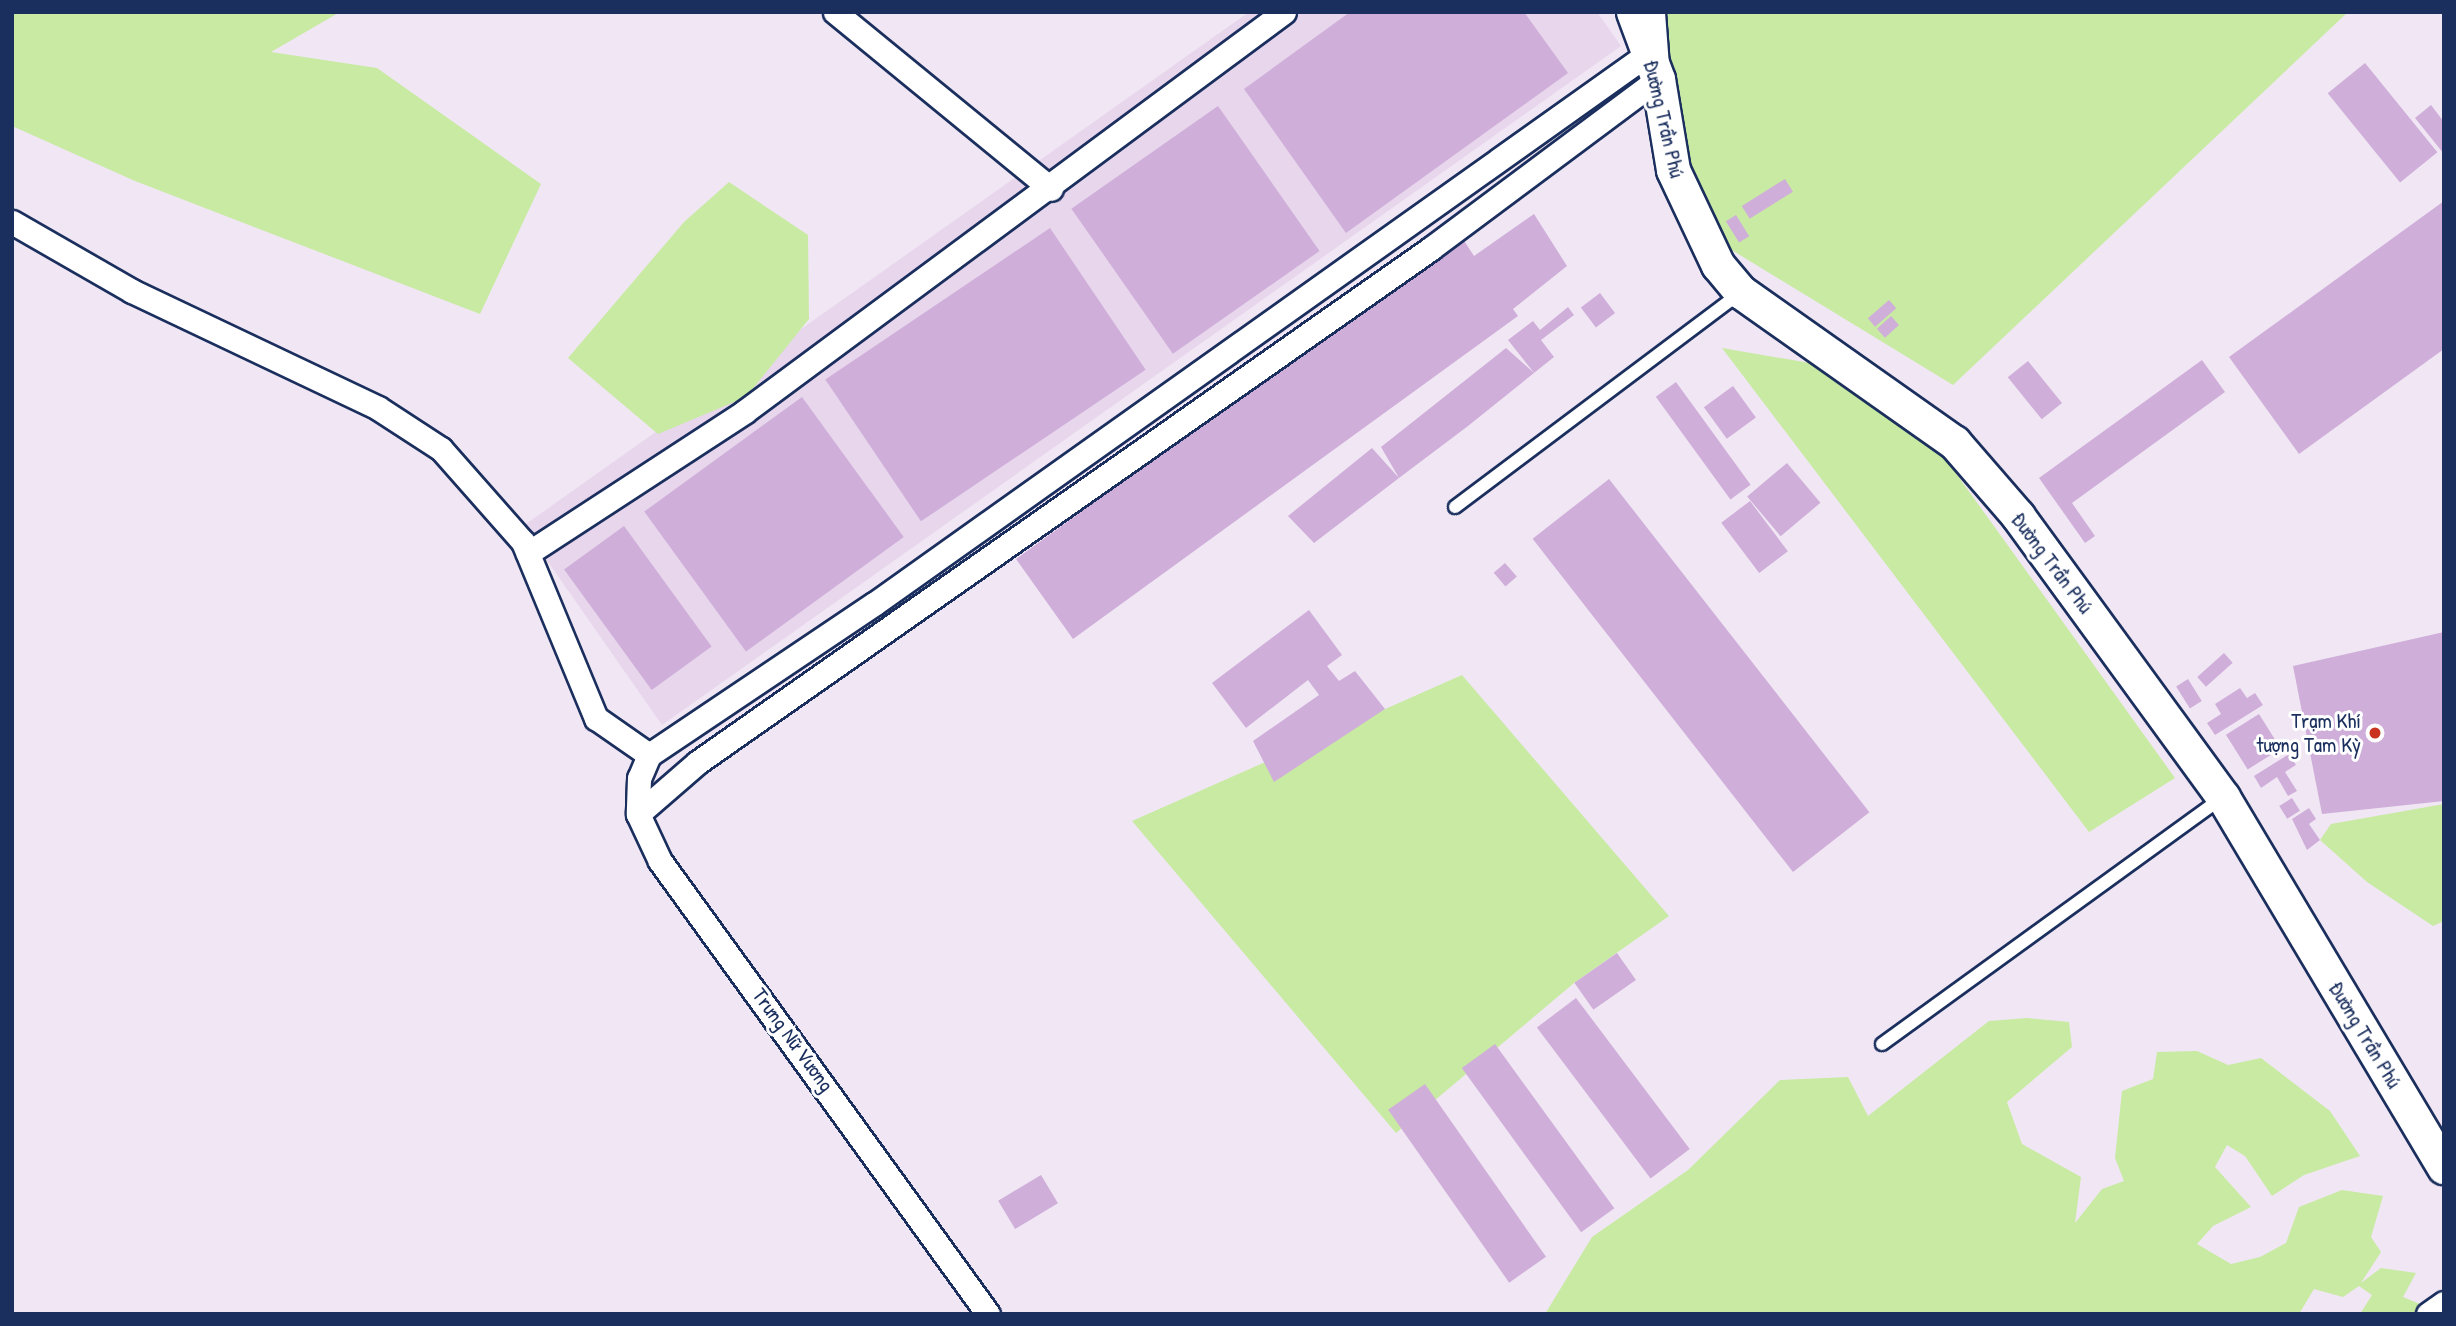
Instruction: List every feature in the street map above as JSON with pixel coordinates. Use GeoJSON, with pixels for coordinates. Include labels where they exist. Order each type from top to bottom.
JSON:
{"type":"FeatureCollection","features":[{"type":"Feature","properties":{"kind":"main road","name":"Đường Trần Phú"},"geometry":{"type":"LineString","coordinates":[[1633,12],[1654,66],[1672,170],[1694,227],[1741,292],[1954,442],[2018,516],[2223,797],[2444,1167]]}},
{"type":"Feature","properties":{"kind":"street"},"geometry":{"type":"LineString","coordinates":[[835,12],[1051,189]]}},
{"type":"Feature","properties":{"kind":"street"},"geometry":{"type":"LineString","coordinates":[[528,553],[744,412],[1051,189],[1284,12]]}},
{"type":"Feature","properties":{"kind":"street"},"geometry":{"type":"LineString","coordinates":[[1653,12],[1654,66]]}},
{"type":"Feature","properties":{"kind":"street"},"geometry":{"type":"LineString","coordinates":[[12,222],[132,291],[255,344],[405,424],[471,476],[528,553],[596,718],[649,755],[874,604],[1654,66]]}},
{"type":"Feature","properties":{"kind":"street"},"geometry":{"type":"LineString","coordinates":[[638,814],[698,762],[1430,249],[1654,66]]}},
{"type":"Feature","properties":{"kind":"street","name":"Trưng Nữ Vương"},"geometry":{"type":"LineString","coordinates":[[649,755],[639,778],[638,814],[660,861],[988,1314]]}},
{"type":"Feature","properties":{"kind":"street"},"geometry":{"type":"LineString","coordinates":[[2428,1314],[2444,1303]]}},
{"type":"Feature","properties":{"kind":"lane"},"geometry":{"type":"LineString","coordinates":[[1455,507],[1741,292]]}},
{"type":"Feature","properties":{"kind":"lane"},"geometry":{"type":"LineString","coordinates":[[1882,1044],[2223,797]]}},
{"type":"Feature","properties":{"kind":"shaded area"},"geometry":{"type":"Polygon","coordinates":[[[1249,12],[1597,12],[1621,46],[662,725],[523,526],[1249,12]]]}},
{"type":"Feature","properties":{"kind":"green space"},"geometry":{"type":"Polygon","coordinates":[[[12,12],[340,12],[271,52],[377,68],[541,184],[480,314],[135,181],[12,126],[12,12]]]}},
{"type":"Feature","properties":{"kind":"green space"},"geometry":{"type":"Polygon","coordinates":[[[1664,12],[2348,12],[1953,385],[1694,227],[1664,12]]]}},
{"type":"Feature","properties":{"kind":"green space"},"geometry":{"type":"Polygon","coordinates":[[[729,182],[808,235],[809,319],[746,397],[658,434],[568,358],[684,222],[729,182]]]}},
{"type":"Feature","properties":{"kind":"green space"},"geometry":{"type":"Polygon","coordinates":[[[1722,348],[1886,376],[2175,778],[2089,832],[1722,348]]]}},
{"type":"Feature","properties":{"kind":"green space"},"geometry":{"type":"Polygon","coordinates":[[[1462,675],[1669,916],[1574,983],[1396,1133],[1132,821],[1462,675]]]}},
{"type":"Feature","properties":{"kind":"green space"},"geometry":{"type":"Polygon","coordinates":[[[2444,804],[2444,921],[2433,926],[2367,882],[2320,840],[2331,824],[2444,804]]]}},
{"type":"Feature","properties":{"kind":"green space"},"geometry":{"type":"Polygon","coordinates":[[[2027,1018],[2069,1022],[2072,1047],[2007,1102],[2022,1144],[2081,1177],[2075,1223],[2102,1189],[2124,1181],[2115,1158],[2122,1091],[2153,1079],[2157,1052],[2197,1051],[2228,1065],[2261,1058],[2330,1111],[2360,1156],[2304,1175],[2272,1196],[2245,1156],[2227,1145],[2215,1167],[2251,1207],[2213,1226],[2197,1244],[2231,1264],[2260,1257],[2286,1243],[2299,1207],[2342,1190],[2383,1196],[2371,1237],[2381,1252],[2361,1283],[2381,1268],[2416,1273],[2403,1297],[2444,1314],[2360,1314],[2372,1295],[2359,1286],[2343,1297],[2314,1289],[2299,1314],[1545,1314],[1592,1237],[1688,1170],[1780,1080],[1848,1077],[1868,1116],[1989,1021],[2027,1018]]]}},
{"type":"Feature","properties":{"kind":"building"},"geometry":{"type":"Polygon","coordinates":[[[1350,12],[1524,12],[1568,73],[1346,233],[1244,89],[1350,12]]]}},
{"type":"Feature","properties":{"kind":"building"},"geometry":{"type":"Polygon","coordinates":[[[2365,63],[2437,152],[2400,183],[2328,93],[2365,63]]]}},
{"type":"Feature","properties":{"kind":"building"},"geometry":{"type":"Polygon","coordinates":[[[2431,105],[2444,122],[2444,154],[2415,118],[2431,105]]]}},
{"type":"Feature","properties":{"kind":"building"},"geometry":{"type":"Polygon","coordinates":[[[1218,106],[1320,251],[1173,354],[1071,209],[1218,106]]]}},
{"type":"Feature","properties":{"kind":"building"},"geometry":{"type":"Polygon","coordinates":[[[1785,179],[1793,192],[1750,219],[1742,206],[1785,179]]]}},
{"type":"Feature","properties":{"kind":"building"},"geometry":{"type":"Polygon","coordinates":[[[2444,201],[2444,349],[2299,454],[2229,357],[2444,201]]]}},
{"type":"Feature","properties":{"kind":"building"},"geometry":{"type":"Polygon","coordinates":[[[1534,214],[1567,266],[1513,309],[1518,316],[1073,639],[1016,559],[1461,236],[1474,256],[1534,214]]]}},
{"type":"Feature","properties":{"kind":"building"},"geometry":{"type":"Polygon","coordinates":[[[1736,215],[1749,236],[1739,243],[1726,221],[1736,215]]]}},
{"type":"Feature","properties":{"kind":"building"},"geometry":{"type":"Polygon","coordinates":[[[1050,228],[1146,370],[921,521],[825,380],[1050,228]]]}},
{"type":"Feature","properties":{"kind":"building"},"geometry":{"type":"Polygon","coordinates":[[[1600,293],[1615,313],[1596,327],[1581,307],[1600,293]]]}},
{"type":"Feature","properties":{"kind":"building"},"geometry":{"type":"Polygon","coordinates":[[[1889,300],[1896,308],[1875,327],[1868,318],[1889,300]]]}},
{"type":"Feature","properties":{"kind":"building"},"geometry":{"type":"Polygon","coordinates":[[[1568,307],[1574,315],[1541,340],[1554,357],[1468,426],[1399,478],[1381,447],[1506,348],[1534,373],[1508,340],[1533,321],[1540,330],[1568,307]]]}},
{"type":"Feature","properties":{"kind":"building"},"geometry":{"type":"Polygon","coordinates":[[[1891,316],[1899,325],[1885,338],[1877,329],[1891,316]]]}},
{"type":"Feature","properties":{"kind":"building"},"geometry":{"type":"Polygon","coordinates":[[[2202,360],[2225,392],[2072,503],[2095,536],[2085,543],[2039,478],[2202,360]]]}},
{"type":"Feature","properties":{"kind":"building"},"geometry":{"type":"Polygon","coordinates":[[[2028,361],[2062,403],[2042,419],[2008,377],[2028,361]]]}},
{"type":"Feature","properties":{"kind":"building"},"geometry":{"type":"Polygon","coordinates":[[[1676,382],[1751,485],[1730,499],[1656,397],[1676,382]]]}},
{"type":"Feature","properties":{"kind":"building"},"geometry":{"type":"Polygon","coordinates":[[[1733,386],[1756,418],[1727,439],[1704,407],[1733,386]]]}},
{"type":"Feature","properties":{"kind":"building"},"geometry":{"type":"Polygon","coordinates":[[[802,397],[904,537],[746,652],[644,512],[802,397]]]}},
{"type":"Feature","properties":{"kind":"building"},"geometry":{"type":"Polygon","coordinates":[[[1372,448],[1399,478],[1314,543],[1288,516],[1372,448]]]}},
{"type":"Feature","properties":{"kind":"building"},"geometry":{"type":"Polygon","coordinates":[[[1787,463],[1820,503],[1781,536],[1747,496],[1787,463]]]}},
{"type":"Feature","properties":{"kind":"building"},"geometry":{"type":"Polygon","coordinates":[[[1609,479],[1869,812],[1793,872],[1533,539],[1609,479]]]}},
{"type":"Feature","properties":{"kind":"building"},"geometry":{"type":"Polygon","coordinates":[[[1750,501],[1788,551],[1759,573],[1721,523],[1750,501]]]}},
{"type":"Feature","properties":{"kind":"building"},"geometry":{"type":"Polygon","coordinates":[[[624,526],[712,647],[652,690],[564,569],[624,526]]]}},
{"type":"Feature","properties":{"kind":"building"},"geometry":{"type":"Polygon","coordinates":[[[1505,563],[1517,577],[1505,586],[1494,573],[1505,563]]]}},
{"type":"Feature","properties":{"kind":"building"},"geometry":{"type":"Polygon","coordinates":[[[1309,610],[1342,655],[1327,666],[1339,681],[1355,671],[1385,709],[1274,782],[1253,741],[1319,695],[1308,680],[1246,728],[1212,683],[1309,610]]]}},
{"type":"Feature","properties":{"kind":"building","name":"Trạm Khí tượng Tam Kỳ"},"geometry":{"type":"Polygon","coordinates":[[[2444,632],[2444,801],[2322,814],[2293,666],[2444,632]]]}},
{"type":"Feature","properties":{"kind":"building"},"geometry":{"type":"Polygon","coordinates":[[[2224,653],[2233,663],[2206,687],[2197,677],[2224,653]]]}},
{"type":"Feature","properties":{"kind":"building"},"geometry":{"type":"Polygon","coordinates":[[[2188,679],[2202,701],[2190,708],[2176,686],[2188,679]]]}},
{"type":"Feature","properties":{"kind":"building"},"geometry":{"type":"Polygon","coordinates":[[[2240,688],[2247,698],[2255,693],[2263,705],[2215,735],[2207,723],[2221,714],[2215,704],[2240,688]]]}},
{"type":"Feature","properties":{"kind":"building"},"geometry":{"type":"Polygon","coordinates":[[[2259,714],[2281,749],[2248,769],[2226,735],[2259,714]]]}},
{"type":"Feature","properties":{"kind":"building"},"geometry":{"type":"Polygon","coordinates":[[[2289,754],[2296,765],[2285,772],[2297,791],[2288,796],[2277,777],[2261,788],[2254,776],[2289,754]]]}},
{"type":"Feature","properties":{"kind":"building"},"geometry":{"type":"Polygon","coordinates":[[[2292,798],[2300,811],[2287,819],[2279,806],[2292,798]]]}},
{"type":"Feature","properties":{"kind":"building"},"geometry":{"type":"Polygon","coordinates":[[[2309,808],[2316,819],[2309,824],[2320,840],[2307,850],[2292,819],[2309,808]]]}},
{"type":"Feature","properties":{"kind":"building"},"geometry":{"type":"Polygon","coordinates":[[[1617,953],[1636,980],[1593,1010],[1574,983],[1617,953]]]}},
{"type":"Feature","properties":{"kind":"building"},"geometry":{"type":"Polygon","coordinates":[[[1576,998],[1690,1149],[1651,1178],[1537,1027],[1576,998]]]}},
{"type":"Feature","properties":{"kind":"building"},"geometry":{"type":"Polygon","coordinates":[[[1495,1044],[1614,1208],[1581,1232],[1462,1068],[1495,1044]]]}},
{"type":"Feature","properties":{"kind":"building"},"geometry":{"type":"Polygon","coordinates":[[[1425,1084],[1546,1257],[1509,1283],[1388,1110],[1425,1084]]]}},
{"type":"Feature","properties":{"kind":"building"},"geometry":{"type":"Polygon","coordinates":[[[1041,1175],[1058,1203],[1015,1229],[998,1201],[1041,1175]]]}},
{"type":"Feature","properties":{"kind":"place","name":"Trạm Khí tượng Tam Kỳ"},"geometry":{"type":"Point","coordinates":[2375,733]}}]}
